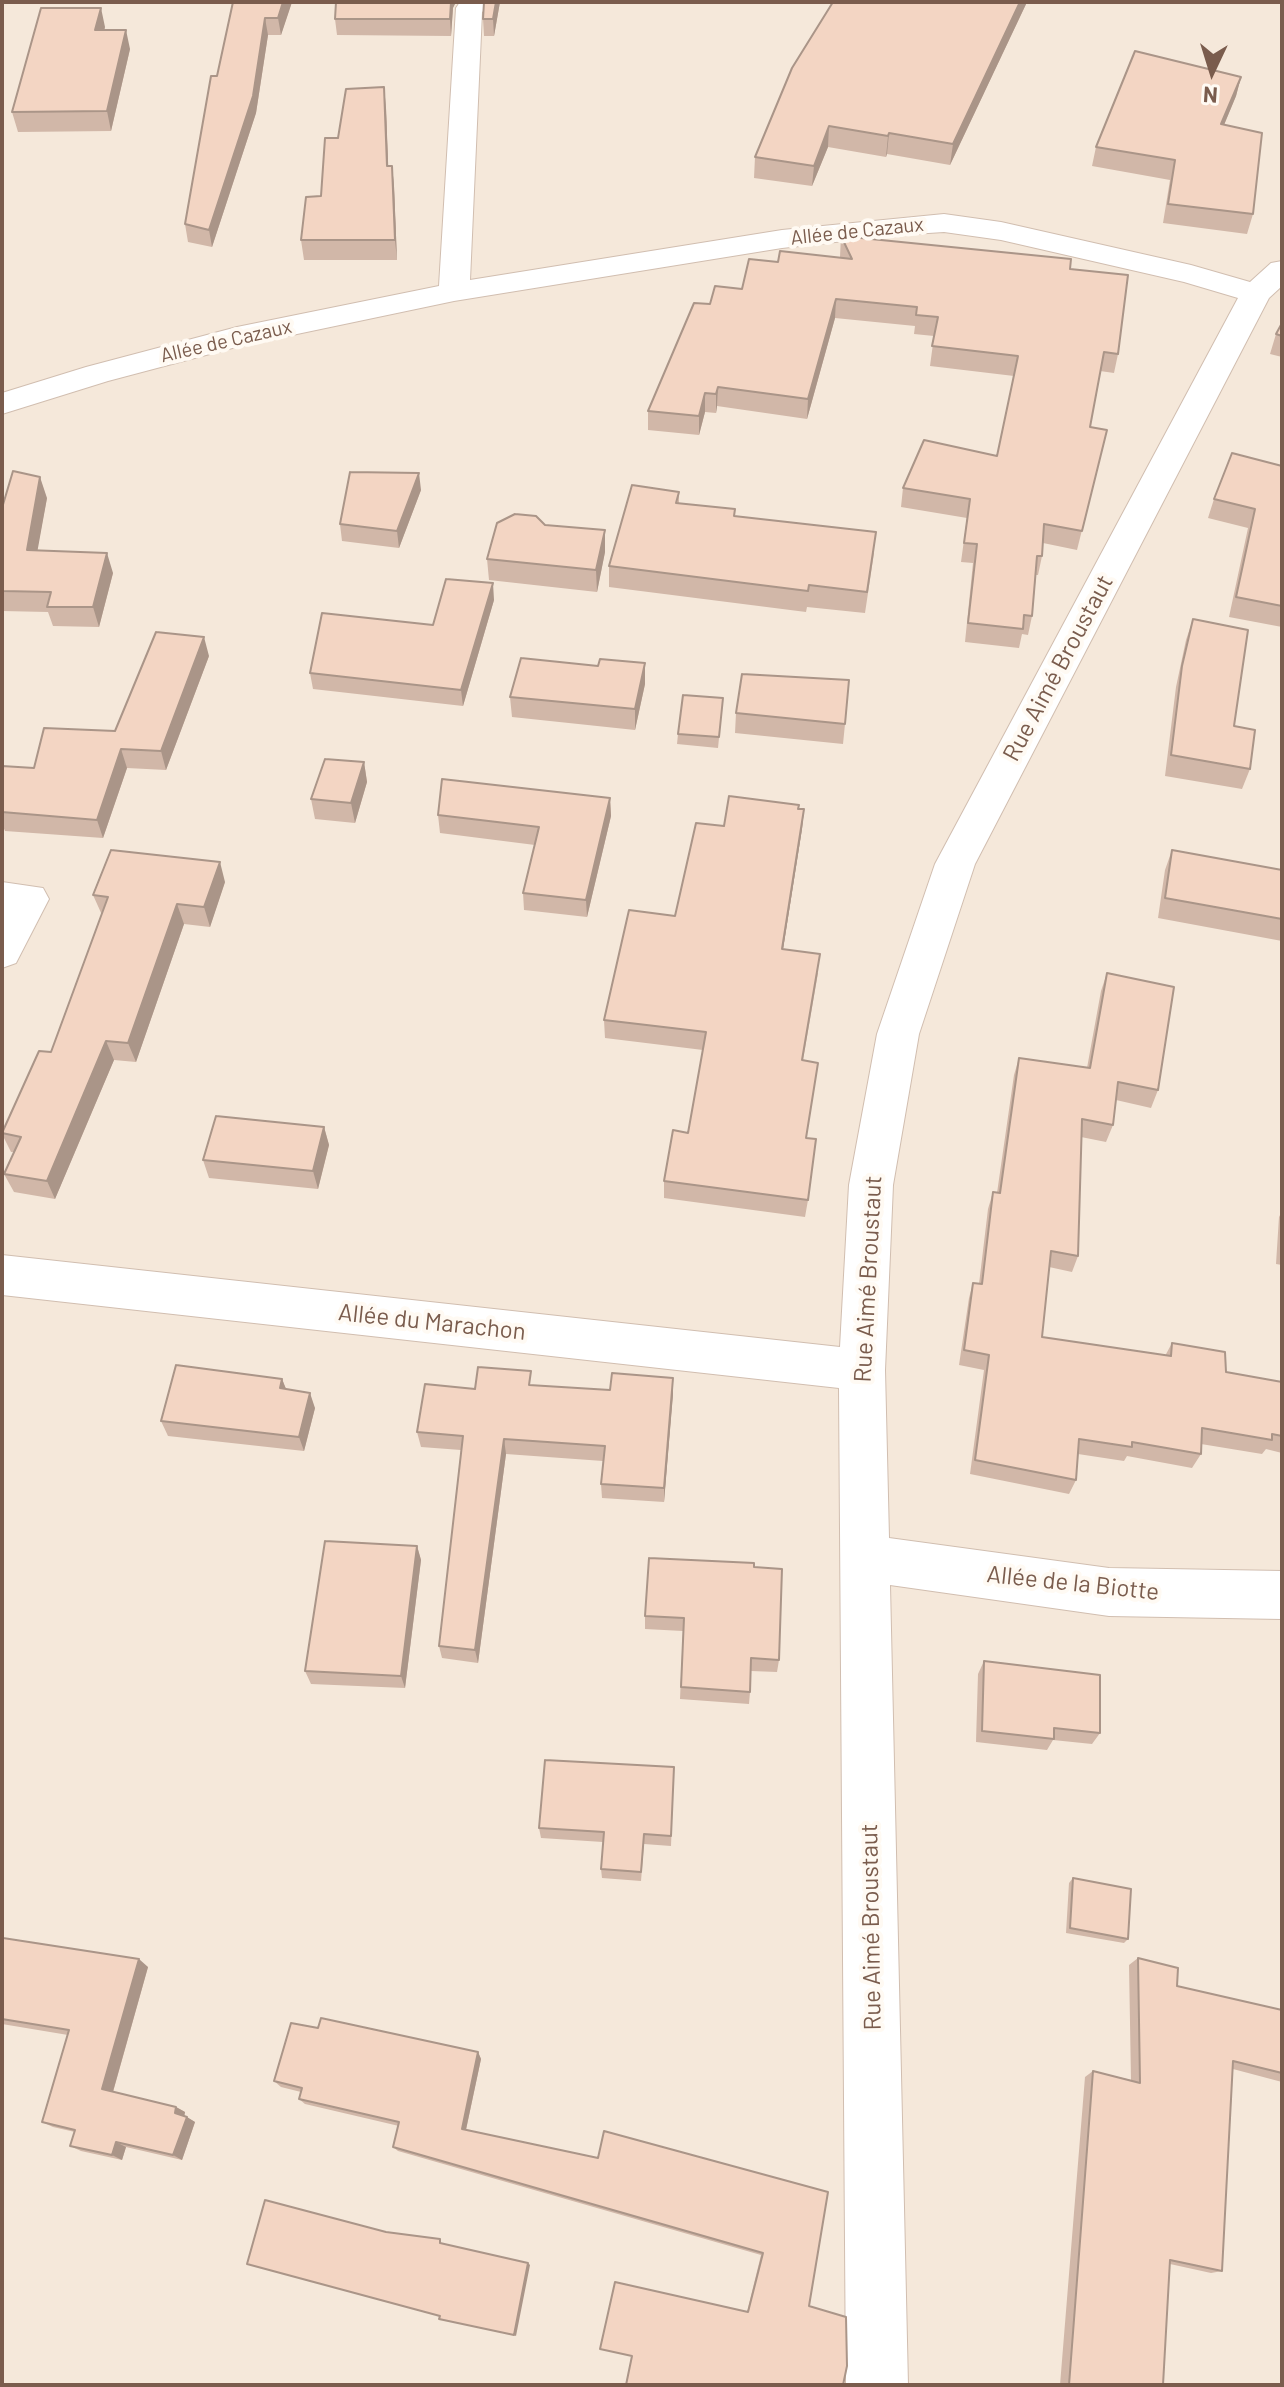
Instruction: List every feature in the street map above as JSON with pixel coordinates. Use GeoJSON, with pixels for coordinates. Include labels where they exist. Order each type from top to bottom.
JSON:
{"type":"FeatureCollection","features":[{"type":"Feature","properties":{"kind":"street"},"geometry":{"type":"LineString","coordinates":[[454,292],[469,8],[483,2]]}},
{"type":"Feature","properties":{"kind":"street","name":"Allée de Cazaux"},"geometry":{"type":"LineString","coordinates":[[2,404],[97,374],[237,337],[454,292],[782,239],[944,223],[1001,231],[1177,270],[1269,282]]}},
{"type":"Feature","properties":{"kind":"street","name":"Rue Aimé Broustaut"},"geometry":{"type":"LineString","coordinates":[[877,2385],[878,2288],[862,1370],[871,1185],[895,1049],[955,864],[1269,282]]}},
{"type":"Feature","properties":{"kind":"street"},"geometry":{"type":"LineString","coordinates":[[2,897],[29,899],[2,952]]}},
{"type":"Feature","properties":{"kind":"street","name":"Allée du Marachon"},"geometry":{"type":"LineString","coordinates":[[2,1275],[862,1370]]}},
{"type":"Feature","properties":{"kind":"street","name":"Allée de la Biotte"},"geometry":{"type":"LineString","coordinates":[[864,1558],[1109,1592],[1282,1595]]}},
{"type":"Feature","properties":{"kind":"shaded area"},"geometry":{"type":"Polygon","coordinates":[[[2,2],[1282,2],[1282,2385],[2,2385],[2,2]]]}},
{"type":"Feature","properties":{"kind":"building"},"geometry":{"type":"Polygon","coordinates":[[[233,2],[283,2],[278,18],[265,18],[253,96],[209,230],[185,224],[211,76],[217,76],[233,2]]]}},
{"type":"Feature","properties":{"kind":"building"},"geometry":{"type":"Polygon","coordinates":[[[336,2],[451,2],[450,19],[335,19],[336,2]]]}},
{"type":"Feature","properties":{"kind":"building"},"geometry":{"type":"Polygon","coordinates":[[[484,2],[496,2],[493,19],[483,19],[484,2]]]}},
{"type":"Feature","properties":{"kind":"building"},"geometry":{"type":"Polygon","coordinates":[[[833,2],[1020,2],[953,144],[829,126],[814,166],[755,157],[792,68],[833,2]]]}},
{"type":"Feature","properties":{"kind":"building"},"geometry":{"type":"Polygon","coordinates":[[[41,8],[101,8],[95,30],[126,30],[107,111],[12,112],[41,8]]]}},
{"type":"Feature","properties":{"kind":"building"},"geometry":{"type":"Polygon","coordinates":[[[1135,51],[1241,77],[1221,124],[1262,133],[1253,214],[1168,204],[1175,160],[1096,147],[1135,51]]]}},
{"type":"Feature","properties":{"kind":"building"},"geometry":{"type":"Polygon","coordinates":[[[384,87],[387,166],[392,166],[395,240],[301,240],[306,197],[321,196],[325,138],[338,138],[346,89],[384,87]]]}},
{"type":"Feature","properties":{"kind":"building"},"geometry":{"type":"Polygon","coordinates":[[[841,236],[1071,259],[1070,269],[1128,275],[1118,354],[1104,352],[1090,427],[1107,430],[1082,531],[1044,524],[1042,556],[1037,556],[1032,616],[1024,615],[1023,629],[968,623],[977,544],[964,543],[970,499],[903,488],[924,440],[997,456],[1018,356],[932,346],[938,317],[916,315],[917,307],[836,299],[808,399],[718,387],[716,394],[705,393],[699,416],[648,411],[694,303],[710,304],[715,286],[742,289],[749,259],[778,262],[780,251],[852,259],[841,236]]]}},
{"type":"Feature","properties":{"kind":"building"},"geometry":{"type":"Polygon","coordinates":[[[1232,453],[1282,466],[1282,606],[1236,597],[1255,509],[1214,499],[1232,453]]]}},
{"type":"Feature","properties":{"kind":"building"},"geometry":{"type":"Polygon","coordinates":[[[13,471],[40,477],[27,550],[107,553],[93,607],[47,607],[51,592],[2,591],[2,508],[13,471]]]}},
{"type":"Feature","properties":{"kind":"building"},"geometry":{"type":"Polygon","coordinates":[[[350,472],[419,473],[397,531],[340,524],[350,472]]]}},
{"type":"Feature","properties":{"kind":"building"},"geometry":{"type":"Polygon","coordinates":[[[632,485],[679,492],[676,503],[735,509],[734,516],[876,532],[867,592],[809,585],[808,591],[609,566],[632,485]]]}},
{"type":"Feature","properties":{"kind":"building"},"geometry":{"type":"Polygon","coordinates":[[[515,514],[536,516],[545,525],[605,530],[596,570],[487,559],[497,523],[515,514]]]}},
{"type":"Feature","properties":{"kind":"building"},"geometry":{"type":"Polygon","coordinates":[[[446,579],[493,583],[461,690],[310,673],[322,613],[433,625],[446,579]]]}},
{"type":"Feature","properties":{"kind":"building"},"geometry":{"type":"Polygon","coordinates":[[[1193,619],[1248,630],[1234,726],[1255,730],[1250,769],[1171,755],[1182,666],[1193,619]]]}},
{"type":"Feature","properties":{"kind":"building"},"geometry":{"type":"Polygon","coordinates":[[[156,632],[204,637],[161,751],[121,749],[97,820],[2,812],[2,766],[34,768],[44,728],[115,731],[156,632]]]}},
{"type":"Feature","properties":{"kind":"building"},"geometry":{"type":"Polygon","coordinates":[[[521,658],[598,666],[600,659],[645,663],[635,709],[510,697],[521,658]]]}},
{"type":"Feature","properties":{"kind":"building"},"geometry":{"type":"Polygon","coordinates":[[[742,674],[849,680],[845,724],[736,713],[742,674]]]}},
{"type":"Feature","properties":{"kind":"building"},"geometry":{"type":"Polygon","coordinates":[[[683,695],[723,698],[719,737],[678,734],[683,695]]]}},
{"type":"Feature","properties":{"kind":"building"},"geometry":{"type":"Polygon","coordinates":[[[325,759],[364,762],[351,803],[311,799],[325,759]]]}},
{"type":"Feature","properties":{"kind":"building"},"geometry":{"type":"Polygon","coordinates":[[[442,779],[610,798],[586,900],[523,893],[539,827],[438,815],[442,779]]]}},
{"type":"Feature","properties":{"kind":"building"},"geometry":{"type":"Polygon","coordinates":[[[729,796],[799,805],[798,809],[804,809],[782,949],[820,954],[802,1060],[818,1063],[806,1138],[816,1139],[808,1200],[664,1181],[673,1130],[688,1133],[706,1032],[604,1020],[629,910],[675,916],[696,823],[724,826],[729,796]]]}},
{"type":"Feature","properties":{"kind":"building"},"geometry":{"type":"Polygon","coordinates":[[[111,850],[220,862],[204,907],[177,904],[128,1043],[106,1041],[47,1181],[4,1174],[21,1137],[2,1133],[39,1051],[51,1052],[108,897],[93,895],[111,850]]]}},
{"type":"Feature","properties":{"kind":"building"},"geometry":{"type":"Polygon","coordinates":[[[1172,850],[1282,870],[1282,919],[1165,898],[1172,850]]]}},
{"type":"Feature","properties":{"kind":"building"},"geometry":{"type":"Polygon","coordinates":[[[1107,973],[1174,987],[1158,1090],[1118,1082],[1113,1125],[1082,1119],[1078,1256],[1051,1251],[1042,1337],[1171,1356],[1172,1343],[1225,1352],[1226,1372],[1282,1382],[1282,1436],[1272,1434],[1272,1440],[1202,1428],[1201,1454],[1132,1442],[1132,1447],[1079,1439],[1076,1480],[975,1460],[989,1355],[964,1350],[973,1283],[982,1284],[993,1192],[1000,1193],[1019,1058],[1090,1068],[1107,973]]]}},
{"type":"Feature","properties":{"kind":"building"},"geometry":{"type":"Polygon","coordinates":[[[216,1116],[324,1127],[313,1171],[203,1160],[216,1116]]]}},
{"type":"Feature","properties":{"kind":"building"},"geometry":{"type":"Polygon","coordinates":[[[176,1365],[282,1379],[280,1388],[310,1393],[299,1437],[161,1421],[176,1365]]]}},
{"type":"Feature","properties":{"kind":"building"},"geometry":{"type":"Polygon","coordinates":[[[478,1367],[531,1371],[529,1385],[610,1390],[612,1373],[673,1378],[664,1488],[601,1484],[605,1446],[504,1439],[475,1650],[439,1646],[463,1436],[417,1432],[425,1384],[475,1389],[478,1367]]]}},
{"type":"Feature","properties":{"kind":"building"},"geometry":{"type":"Polygon","coordinates":[[[325,1541],[417,1546],[401,1676],[305,1671],[325,1541]]]}},
{"type":"Feature","properties":{"kind":"building"},"geometry":{"type":"Polygon","coordinates":[[[649,1558],[754,1563],[754,1567],[782,1569],[779,1660],[751,1658],[750,1692],[681,1687],[684,1618],[645,1616],[649,1558]]]}},
{"type":"Feature","properties":{"kind":"building"},"geometry":{"type":"Polygon","coordinates":[[[984,1661],[1100,1675],[1100,1733],[1054,1728],[1054,1739],[982,1731],[984,1661]]]}},
{"type":"Feature","properties":{"kind":"building"},"geometry":{"type":"Polygon","coordinates":[[[545,1760],[674,1767],[671,1836],[644,1834],[641,1872],[601,1869],[604,1832],[539,1828],[545,1760]]]}},
{"type":"Feature","properties":{"kind":"building"},"geometry":{"type":"Polygon","coordinates":[[[1073,1878],[1131,1889],[1128,1939],[1070,1928],[1073,1878]]]}},
{"type":"Feature","properties":{"kind":"building"},"geometry":{"type":"Polygon","coordinates":[[[3,1938],[139,1959],[102,2089],[176,2107],[175,2113],[187,2117],[173,2155],[116,2142],[112,2155],[70,2146],[75,2130],[42,2122],[69,2030],[2,2019],[3,1938]]]}},
{"type":"Feature","properties":{"kind":"building"},"geometry":{"type":"Polygon","coordinates":[[[1138,1958],[1178,1968],[1177,1986],[1282,2010],[1282,2073],[1233,2061],[1222,2271],[1170,2260],[1163,2385],[1069,2385],[1093,2071],[1140,2083],[1138,1958]]]}},
{"type":"Feature","properties":{"kind":"building"},"geometry":{"type":"Polygon","coordinates":[[[321,2018],[478,2052],[462,2129],[598,2158],[604,2131],[828,2192],[809,2306],[846,2317],[847,2366],[843,2385],[626,2385],[632,2356],[600,2349],[615,2282],[748,2312],[763,2253],[393,2147],[399,2122],[299,2099],[302,2088],[274,2081],[291,2023],[318,2028],[321,2018]]]}},
{"type":"Feature","properties":{"kind":"building"},"geometry":{"type":"Polygon","coordinates":[[[265,2200],[386,2232],[440,2239],[440,2243],[528,2263],[514,2335],[439,2319],[440,2316],[247,2264],[265,2200]]]}}]}
